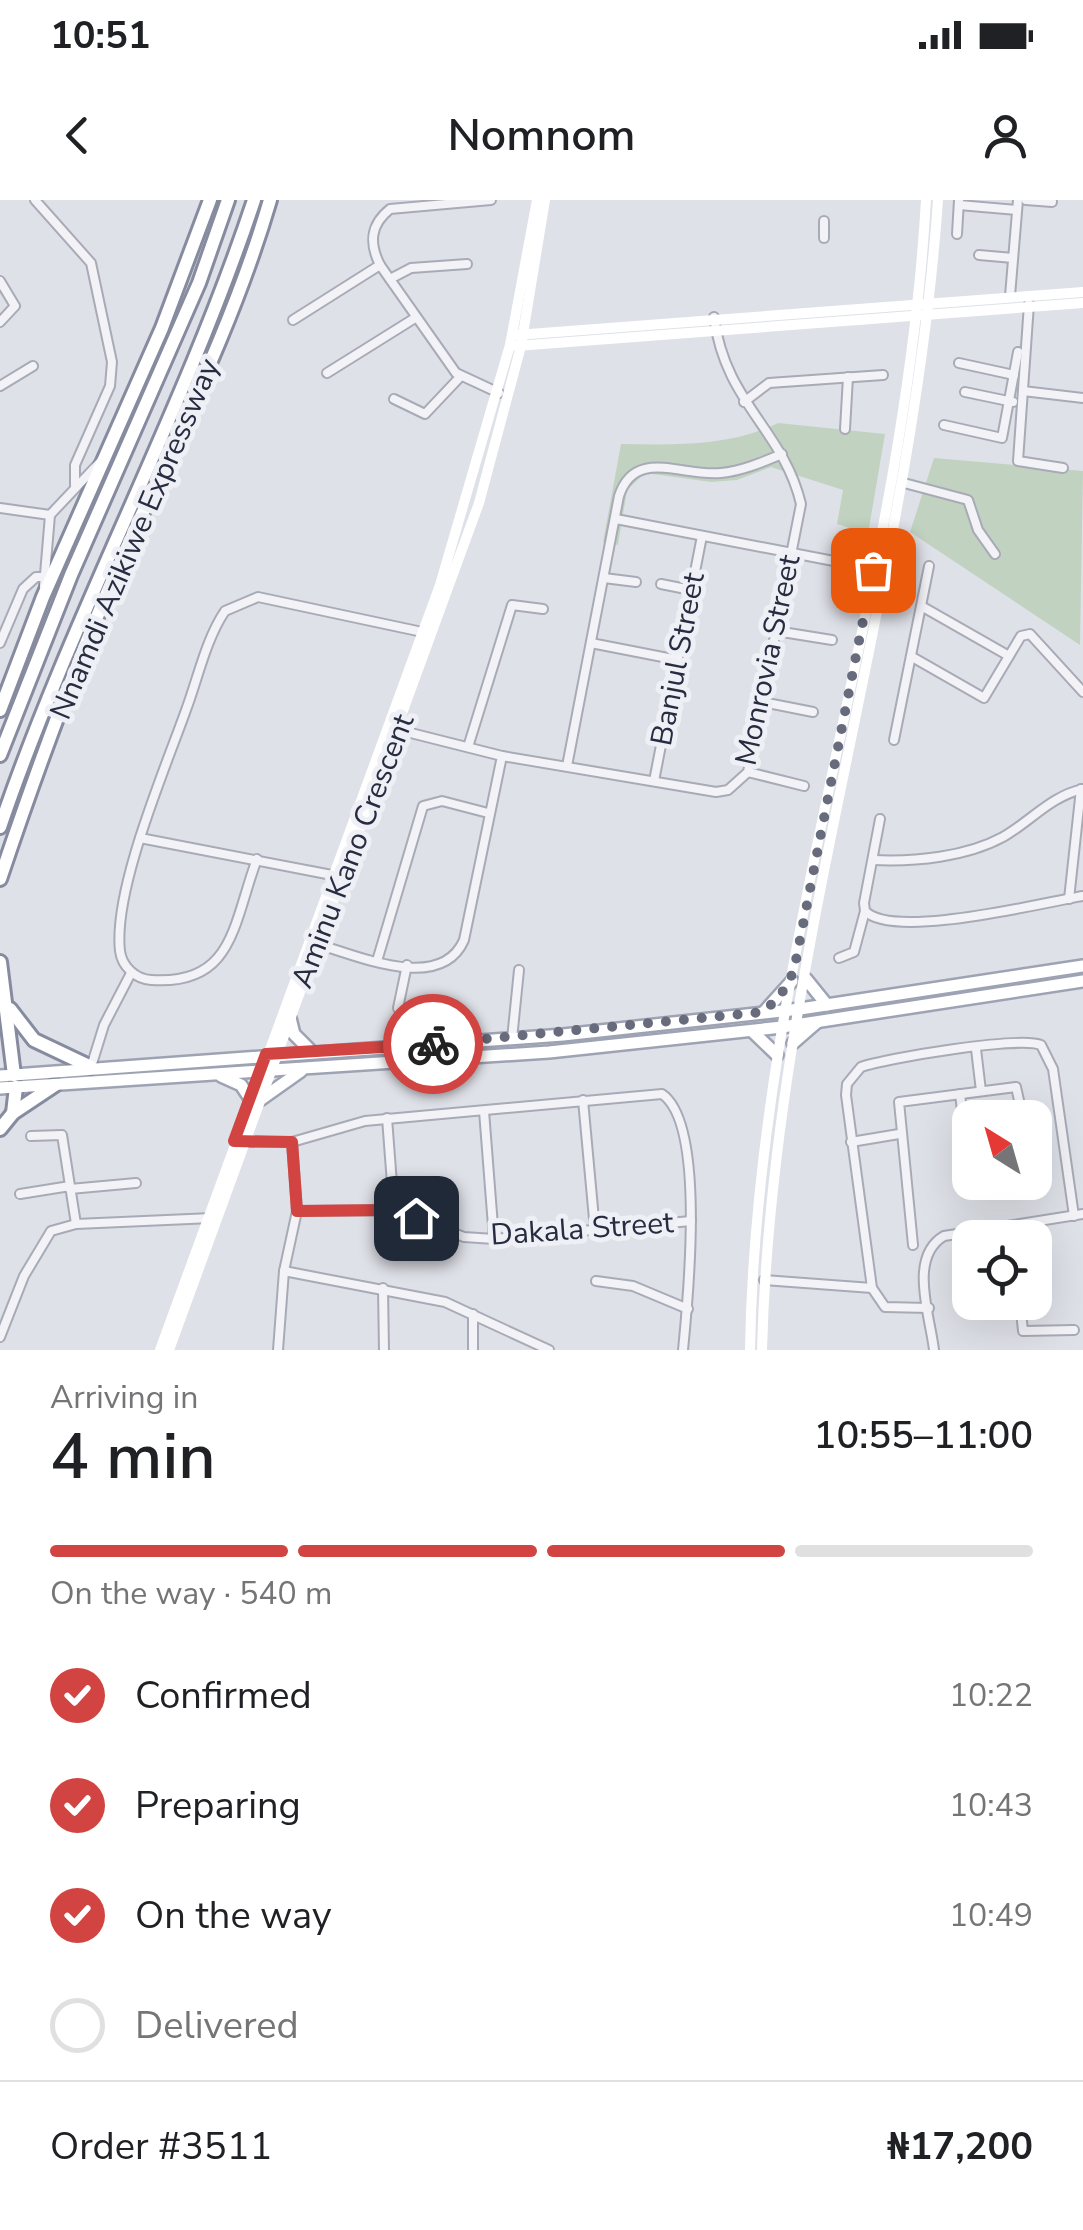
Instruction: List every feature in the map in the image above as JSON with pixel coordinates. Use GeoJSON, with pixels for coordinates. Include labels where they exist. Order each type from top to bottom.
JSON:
{"type":"FeatureCollection","features":[{"type":"Feature","properties":{"kind":"highway","name":"Nnamdi Azikiwe Expressway"},"geometry":{"type":"LineString","coordinates":[[0,754],[1,708],[43,597],[162,328],[210,200]]}},
{"type":"Feature","properties":{"kind":"highway","name":"Nnamdi Azikiwe Expressway"},"geometry":{"type":"LineString","coordinates":[[0,754],[71,575],[199,283],[228,200]]}},
{"type":"Feature","properties":{"kind":"highway","name":"Nnamdi Azikiwe Expressway"},"geometry":{"type":"LineString","coordinates":[[0,826],[60,664],[201,346],[254,200]]}},
{"type":"Feature","properties":{"kind":"highway","name":"Nnamdi Azikiwe Expressway"},"geometry":{"type":"LineString","coordinates":[[0,879],[51,734],[122,556],[215,356],[270,200]]}},
{"type":"Feature","properties":{"kind":"highway"},"geometry":{"type":"LineString","coordinates":[[162,328],[199,283]]}},
{"type":"Feature","properties":{"kind":"highway"},"geometry":{"type":"LineString","coordinates":[[51,734],[60,664]]}},
{"type":"Feature","properties":{"kind":"highway"},"geometry":{"type":"LineString","coordinates":[[0,962],[8,1006],[13,1113]]}},
{"type":"Feature","properties":{"kind":"highway"},"geometry":{"type":"LineString","coordinates":[[8,1006],[34,1040],[91,1067]]}},
{"type":"Feature","properties":{"kind":"highway"},"geometry":{"type":"LineString","coordinates":[[0,1129],[13,1113],[55,1085]]}},
{"type":"Feature","properties":{"kind":"main road","name":"Aminu Kano Crescent"},"geometry":{"type":"LineString","coordinates":[[516,340],[536,200]]}},
{"type":"Feature","properties":{"kind":"main road","name":"Aminu Kano Crescent"},"geometry":{"type":"LineString","coordinates":[[266,1051],[290,1018],[337,876],[479,503],[546,200]]}},
{"type":"Feature","properties":{"kind":"main road"},"geometry":{"type":"LineString","coordinates":[[763,1012],[799,980],[862,634],[914,308],[926,200]]}},
{"type":"Feature","properties":{"kind":"main road"},"geometry":{"type":"LineString","coordinates":[[750,1350],[762,1156],[782,1028],[793,1009],[904,483],[930,313],[938,200]]}},
{"type":"Feature","properties":{"kind":"main road"},"geometry":{"type":"LineString","coordinates":[[930,284],[953,301]]}},
{"type":"Feature","properties":{"kind":"main road"},"geometry":{"type":"LineString","coordinates":[[930,313],[953,301],[1083,292]]}},
{"type":"Feature","properties":{"kind":"main road"},"geometry":{"type":"LineString","coordinates":[[516,340],[914,308],[930,313],[1083,303]]}},
{"type":"Feature","properties":{"kind":"main road","name":"Aminu Kano Crescent"},"geometry":{"type":"LineString","coordinates":[[211,1218],[265,1071],[266,1051],[313,943]]}},
{"type":"Feature","properties":{"kind":"main road"},"geometry":{"type":"LineString","coordinates":[[0,1088],[10,1079],[91,1067],[266,1051],[512,1039],[793,1009],[1083,966]]}},
{"type":"Feature","properties":{"kind":"main road"},"geometry":{"type":"LineString","coordinates":[[799,980],[827,1004]]}},
{"type":"Feature","properties":{"kind":"main road"},"geometry":{"type":"LineString","coordinates":[[10,1079],[55,1085],[549,1052],[782,1028],[1083,981]]}},
{"type":"Feature","properties":{"kind":"main road"},"geometry":{"type":"LineString","coordinates":[[762,1350],[775,1149],[796,1025],[793,1009]]}},
{"type":"Feature","properties":{"kind":"main road"},"geometry":{"type":"LineString","coordinates":[[290,1018],[294,1034],[311,1051]]}},
{"type":"Feature","properties":{"kind":"main road"},"geometry":{"type":"LineString","coordinates":[[793,1043],[818,1022]]}},
{"type":"Feature","properties":{"kind":"main road"},"geometry":{"type":"LineString","coordinates":[[752,1030],[778,1055]]}},
{"type":"Feature","properties":{"kind":"main road"},"geometry":{"type":"LineString","coordinates":[[217,1074],[241,1086],[255,1099],[307,1068]]}},
{"type":"Feature","properties":{"kind":"main road"},"geometry":{"type":"LineString","coordinates":[[160,1350],[211,1218]]}},
{"type":"Feature","properties":{"kind":"main road"},"geometry":{"type":"LineString","coordinates":[[169,1350],[211,1218]]}},
{"type":"Feature","properties":{"kind":"street"},"geometry":{"type":"LineString","coordinates":[[35,200],[92,263],[112,362],[110,386],[75,466],[75,485]]}},
{"type":"Feature","properties":{"kind":"street"},"geometry":{"type":"LineString","coordinates":[[491,200],[390,209],[372,234],[380,265],[460,377],[502,395]]}},
{"type":"Feature","properties":{"kind":"street"},"geometry":{"type":"LineString","coordinates":[[1026,200],[1052,202]]}},
{"type":"Feature","properties":{"kind":"street"},"geometry":{"type":"LineString","coordinates":[[957,234],[959,203],[1018,205],[1010,296]]}},
{"type":"Feature","properties":{"kind":"street"},"geometry":{"type":"LineString","coordinates":[[824,221],[824,238]]}},
{"type":"Feature","properties":{"kind":"street"},"geometry":{"type":"LineString","coordinates":[[979,255],[1013,258]]}},
{"type":"Feature","properties":{"kind":"street"},"geometry":{"type":"LineString","coordinates":[[390,280],[425,265],[468,264]]}},
{"type":"Feature","properties":{"kind":"street"},"geometry":{"type":"LineString","coordinates":[[293,320],[380,265]]}},
{"type":"Feature","properties":{"kind":"street"},"geometry":{"type":"LineString","coordinates":[[0,281],[15,306],[0,322]]}},
{"type":"Feature","properties":{"kind":"street"},"geometry":{"type":"LineString","coordinates":[[1029,294],[1018,461],[1063,468]]}},
{"type":"Feature","properties":{"kind":"street"},"geometry":{"type":"LineString","coordinates":[[327,373],[415,318]]}},
{"type":"Feature","properties":{"kind":"street","name":"Monrovia Street"},"geometry":{"type":"LineString","coordinates":[[392,729],[502,756],[716,792],[728,790],[748,772],[801,504],[796,478],[728,377],[715,323]]}},
{"type":"Feature","properties":{"kind":"street"},"geometry":{"type":"LineString","coordinates":[[944,425],[1002,438],[1018,352]]}},
{"type":"Feature","properties":{"kind":"street"},"geometry":{"type":"LineString","coordinates":[[959,363],[1014,375]]}},
{"type":"Feature","properties":{"kind":"street"},"geometry":{"type":"LineString","coordinates":[[0,386],[34,366]]}},
{"type":"Feature","properties":{"kind":"street"},"geometry":{"type":"LineString","coordinates":[[744,402],[768,383],[883,375]]}},
{"type":"Feature","properties":{"kind":"street"},"geometry":{"type":"LineString","coordinates":[[394,399],[424,414],[460,377]]}},
{"type":"Feature","properties":{"kind":"street"},"geometry":{"type":"LineString","coordinates":[[845,429],[848,377]]}},
{"type":"Feature","properties":{"kind":"street"},"geometry":{"type":"LineString","coordinates":[[1022,391],[1083,398]]}},
{"type":"Feature","properties":{"kind":"street"},"geometry":{"type":"LineString","coordinates":[[965,392],[1022,404]]}},
{"type":"Feature","properties":{"kind":"street"},"geometry":{"type":"LineString","coordinates":[[568,766],[622,484],[646,466],[723,473],[782,454]]}},
{"type":"Feature","properties":{"kind":"street"},"geometry":{"type":"LineString","coordinates":[[43,597],[50,515],[104,458]]}},
{"type":"Feature","properties":{"kind":"street"},"geometry":{"type":"LineString","coordinates":[[904,483],[968,500],[978,530],[995,554]]}},
{"type":"Feature","properties":{"kind":"street"},"geometry":{"type":"LineString","coordinates":[[0,509],[50,515]]}},
{"type":"Feature","properties":{"kind":"street"},"geometry":{"type":"LineString","coordinates":[[616,519],[844,564]]}},
{"type":"Feature","properties":{"kind":"street","name":"Banjul Street"},"geometry":{"type":"LineString","coordinates":[[654,782],[702,536]]}},
{"type":"Feature","properties":{"kind":"street"},"geometry":{"type":"LineString","coordinates":[[894,740],[914,658],[929,566]]}},
{"type":"Feature","properties":{"kind":"street"},"geometry":{"type":"LineString","coordinates":[[0,643],[22,589],[36,577],[44,577]]}},
{"type":"Feature","properties":{"kind":"street"},"geometry":{"type":"LineString","coordinates":[[604,578],[636,582]]}},
{"type":"Feature","properties":{"kind":"street"},"geometry":{"type":"LineString","coordinates":[[660,584],[691,590]]}},
{"type":"Feature","properties":{"kind":"street"},"geometry":{"type":"LineString","coordinates":[[257,859],[214,966],[195,978],[144,979],[131,973],[120,952],[128,889],[140,838],[220,618],[232,605],[258,597],[428,634]]}},
{"type":"Feature","properties":{"kind":"street"},"geometry":{"type":"LineString","coordinates":[[468,747],[512,605],[543,609]]}},
{"type":"Feature","properties":{"kind":"street"},"geometry":{"type":"LineString","coordinates":[[923,606],[1008,656]]}},
{"type":"Feature","properties":{"kind":"street"},"geometry":{"type":"LineString","coordinates":[[776,631],[832,640]]}},
{"type":"Feature","properties":{"kind":"street"},"geometry":{"type":"LineString","coordinates":[[914,658],[984,698],[1021,636],[1034,635],[1083,692]]}},
{"type":"Feature","properties":{"kind":"street"},"geometry":{"type":"LineString","coordinates":[[592,642],[678,660]]}},
{"type":"Feature","properties":{"kind":"street"},"geometry":{"type":"LineString","coordinates":[[762,702],[813,712]]}},
{"type":"Feature","properties":{"kind":"street"},"geometry":{"type":"LineString","coordinates":[[313,943],[407,966],[439,966],[458,952],[502,756]]}},
{"type":"Feature","properties":{"kind":"street"},"geometry":{"type":"LineString","coordinates":[[748,772],[804,786]]}},
{"type":"Feature","properties":{"kind":"street"},"geometry":{"type":"LineString","coordinates":[[873,860],[958,853],[981,846],[1001,838],[1048,803],[1082,789],[1069,898]]}},
{"type":"Feature","properties":{"kind":"street"},"geometry":{"type":"LineString","coordinates":[[377,961],[423,806],[430,800],[442,801],[488,813]]}},
{"type":"Feature","properties":{"kind":"street"},"geometry":{"type":"LineString","coordinates":[[839,958],[854,952],[865,912],[880,819]]}},
{"type":"Feature","properties":{"kind":"street"},"geometry":{"type":"LineString","coordinates":[[140,838],[337,876]]}},
{"type":"Feature","properties":{"kind":"street"},"geometry":{"type":"LineString","coordinates":[[865,912],[878,921],[902,923],[1083,896]]}},
{"type":"Feature","properties":{"kind":"street"},"geometry":{"type":"LineString","coordinates":[[398,1008],[407,966]]}},
{"type":"Feature","properties":{"kind":"street"},"geometry":{"type":"LineString","coordinates":[[512,1039],[518,970]]}},
{"type":"Feature","properties":{"kind":"street"},"geometry":{"type":"LineString","coordinates":[[91,1067],[104,1024],[131,973]]}},
{"type":"Feature","properties":{"kind":"street"},"geometry":{"type":"LineString","coordinates":[[929,1308],[886,1307],[872,1288],[851,1142],[847,1084],[861,1067],[1031,1041],[1048,1056],[1078,1215],[1045,1220]]}},
{"type":"Feature","properties":{"kind":"street"},"geometry":{"type":"LineString","coordinates":[[976,1048],[981,1092]]}},
{"type":"Feature","properties":{"kind":"street"},"geometry":{"type":"LineString","coordinates":[[913,1245],[899,1134],[900,1102],[1016,1087],[1019,1100]]}},
{"type":"Feature","properties":{"kind":"street"},"geometry":{"type":"LineString","coordinates":[[240,1142],[292,1142],[386,1118],[650,1094],[672,1101],[682,1124],[691,1221],[683,1350]]}},
{"type":"Feature","properties":{"kind":"street"},"geometry":{"type":"LineString","coordinates":[[960,1094],[961,1100]]}},
{"type":"Feature","properties":{"kind":"street"},"geometry":{"type":"LineString","coordinates":[[583,1100],[595,1230]]}},
{"type":"Feature","properties":{"kind":"street"},"geometry":{"type":"LineString","coordinates":[[484,1111],[494,1240]]}},
{"type":"Feature","properties":{"kind":"street"},"geometry":{"type":"LineString","coordinates":[[386,1118],[394,1210]]}},
{"type":"Feature","properties":{"kind":"street"},"geometry":{"type":"LineString","coordinates":[[32,1136],[62,1134],[76,1224]]}},
{"type":"Feature","properties":{"kind":"street"},"geometry":{"type":"LineString","coordinates":[[851,1142],[899,1134]]}},
{"type":"Feature","properties":{"kind":"street"},"geometry":{"type":"LineString","coordinates":[[278,1350],[284,1271],[297,1211],[292,1142]]}},
{"type":"Feature","properties":{"kind":"street"},"geometry":{"type":"LineString","coordinates":[[20,1194],[136,1183]]}},
{"type":"Feature","properties":{"kind":"street","name":"Dakala Street"},"geometry":{"type":"LineString","coordinates":[[297,1211],[394,1210],[464,1236],[494,1240],[691,1221]]}},
{"type":"Feature","properties":{"kind":"street"},"geometry":{"type":"LineString","coordinates":[[0,1337],[24,1276],[45,1238],[61,1226],[211,1218]]}},
{"type":"Feature","properties":{"kind":"street"},"geometry":{"type":"LineString","coordinates":[[934,1350],[923,1264],[933,1243],[952,1235]]}},
{"type":"Feature","properties":{"kind":"street"},"geometry":{"type":"LineString","coordinates":[[284,1271],[445,1302],[548,1350]]}},
{"type":"Feature","properties":{"kind":"street"},"geometry":{"type":"LineString","coordinates":[[764,1280],[872,1288]]}},
{"type":"Feature","properties":{"kind":"street"},"geometry":{"type":"LineString","coordinates":[[596,1281],[642,1289],[688,1308]]}},
{"type":"Feature","properties":{"kind":"street"},"geometry":{"type":"LineString","coordinates":[[384,1288],[384,1350]]}},
{"type":"Feature","properties":{"kind":"street"},"geometry":{"type":"LineString","coordinates":[[473,1314],[473,1350]]}},
{"type":"Feature","properties":{"kind":"street"},"geometry":{"type":"LineString","coordinates":[[1022,1320],[1023,1331],[1074,1330]]}},
{"type":"Feature","properties":{"kind":"green space"},"geometry":{"type":"Polygon","coordinates":[[[778,423],[885,434],[868,534],[837,524],[843,490],[771,467],[737,480],[711,482],[645,473],[627,490],[618,545],[603,542],[621,444],[721,440],[778,423]]]}},
{"type":"Feature","properties":{"kind":"green space"},"geometry":{"type":"Polygon","coordinates":[[[934,458],[1083,471],[1080,645],[910,532],[934,458]]]}},
{"type":"Feature","properties":{"kind":"way so far"},"geometry":{"type":"LineString","coordinates":[[433,1044],[563,1035],[763,1012],[783,993],[792,981],[873,570]]}},
{"type":"Feature","properties":{"kind":"route"},"geometry":{"type":"LineString","coordinates":[[416,1218],[394,1210],[297,1211],[292,1142],[234,1141],[266,1054],[433,1044]]}}]}
